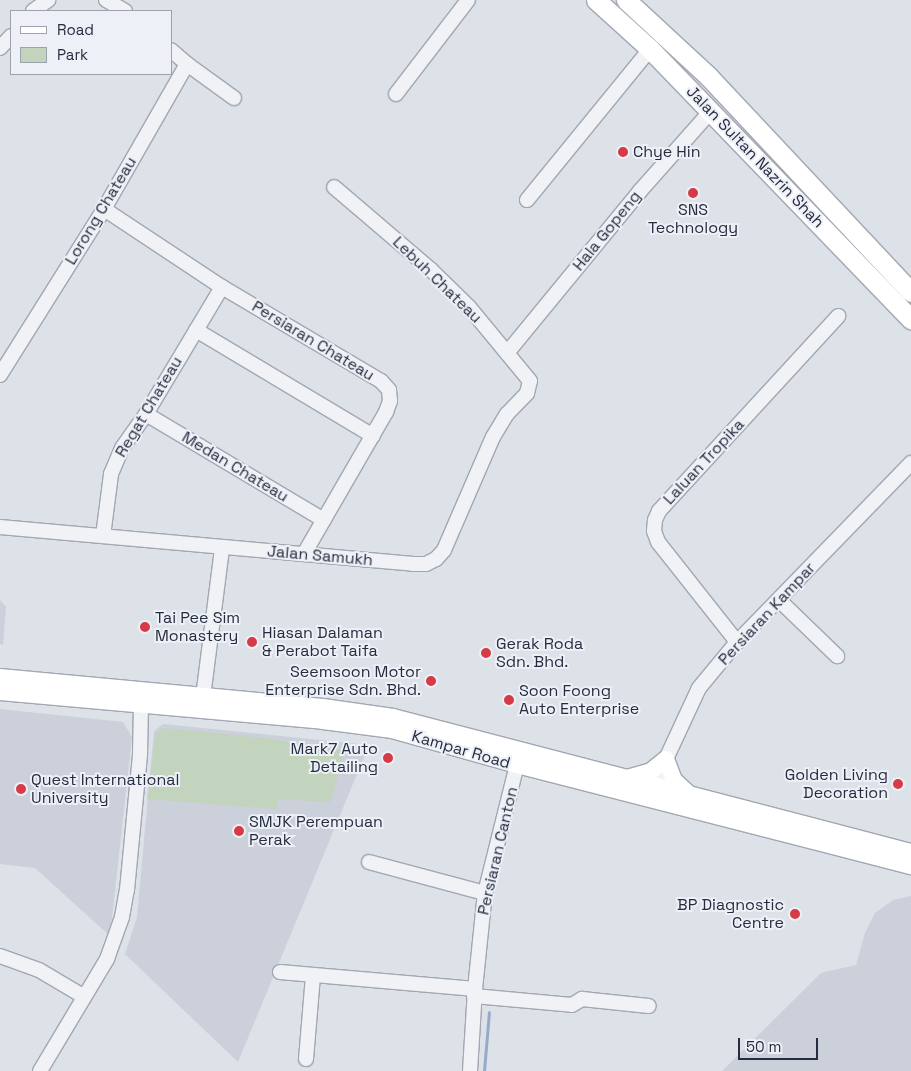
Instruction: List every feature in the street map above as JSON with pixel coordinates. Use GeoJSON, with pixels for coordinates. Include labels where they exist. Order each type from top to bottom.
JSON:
{"type":"FeatureCollection","features":[{"type":"Feature","properties":{"kind":"highway","name":"Jalan Sultan Nazrin Shah"},"geometry":{"type":"LineString","coordinates":[[596,0],[650,49],[911,319]]}},
{"type":"Feature","properties":{"kind":"highway","name":"Jalan Sultan Nazrin Shah"},"geometry":{"type":"LineString","coordinates":[[626,0],[708,76],[911,292]]}},
{"type":"Feature","properties":{"kind":"main road","name":"Kampar Road"},"geometry":{"type":"LineString","coordinates":[[0,677],[323,707],[393,717],[625,786],[677,807],[911,866]]}},
{"type":"Feature","properties":{"kind":"main road"},"geometry":{"type":"LineString","coordinates":[[94,685],[100,689],[133,694],[142,706]]}},
{"type":"Feature","properties":{"kind":"main road","name":"Kampar Road"},"geometry":{"type":"LineString","coordinates":[[0,692],[323,721],[392,730],[517,765],[625,786],[658,787],[911,852]]}},
{"type":"Feature","properties":{"kind":"main road"},"geometry":{"type":"LineString","coordinates":[[625,786],[651,771],[666,758],[674,780],[690,795]]}},
{"type":"Feature","properties":{"kind":"main road"},"geometry":{"type":"LineString","coordinates":[[658,787],[661,796],[677,807]]}},
{"type":"Feature","properties":{"kind":"street"},"geometry":{"type":"LineString","coordinates":[[34,10],[48,0]]}},
{"type":"Feature","properties":{"kind":"street"},"geometry":{"type":"LineString","coordinates":[[106,0],[125,7]]}},
{"type":"Feature","properties":{"kind":"street"},"geometry":{"type":"LineString","coordinates":[[396,94],[468,0]]}},
{"type":"Feature","properties":{"kind":"street"},"geometry":{"type":"LineString","coordinates":[[0,48],[10,37]]}},
{"type":"Feature","properties":{"kind":"street"},"geometry":{"type":"LineString","coordinates":[[527,200],[650,49]]}},
{"type":"Feature","properties":{"kind":"street"},"geometry":{"type":"LineString","coordinates":[[172,51],[234,98]]}},
{"type":"Feature","properties":{"kind":"street","name":"Lorong Chateau"},"geometry":{"type":"LineString","coordinates":[[0,375],[104,209],[187,64]]}},
{"type":"Feature","properties":{"kind":"street","name":"Hala Gopeng"},"geometry":{"type":"LineString","coordinates":[[507,353],[640,190],[711,111]]}},
{"type":"Feature","properties":{"kind":"street","name":"Lebuh Chateau"},"geometry":{"type":"LineString","coordinates":[[334,187],[430,269],[469,307],[530,382]]}},
{"type":"Feature","properties":{"kind":"street","name":"Persiaran Chateau"},"geometry":{"type":"LineString","coordinates":[[104,209],[222,287],[381,381],[388,390],[390,401],[373,436],[304,554]]}},
{"type":"Feature","properties":{"kind":"street","name":"Regat Chateau"},"geometry":{"type":"LineString","coordinates":[[103,536],[111,474],[122,448],[146,414],[222,287]]}},
{"type":"Feature","properties":{"kind":"street","name":"Laluan Tropika"},"geometry":{"type":"LineString","coordinates":[[737,642],[658,542],[654,531],[655,520],[659,511],[838,316]]}},
{"type":"Feature","properties":{"kind":"street"},"geometry":{"type":"LineString","coordinates":[[196,330],[373,436]]}},
{"type":"Feature","properties":{"kind":"street","name":"Jalan Samukh"},"geometry":{"type":"LineString","coordinates":[[0,527],[222,548],[426,564],[436,559],[444,550],[493,437],[507,414],[527,393],[530,382]]}},
{"type":"Feature","properties":{"kind":"street","name":"Medan Chateau"},"geometry":{"type":"LineString","coordinates":[[146,414],[324,520]]}},
{"type":"Feature","properties":{"kind":"street","name":"Persiaran Kampar"},"geometry":{"type":"LineString","coordinates":[[658,787],[666,758],[699,688],[737,642],[911,464]]}},
{"type":"Feature","properties":{"kind":"street"},"geometry":{"type":"LineString","coordinates":[[203,696],[222,548]]}},
{"type":"Feature","properties":{"kind":"street"},"geometry":{"type":"LineString","coordinates":[[779,600],[837,656]]}},
{"type":"Feature","properties":{"kind":"street"},"geometry":{"type":"LineString","coordinates":[[40,1071],[83,996],[107,959],[122,917],[127,890],[140,754],[142,706]]}},
{"type":"Feature","properties":{"kind":"street","name":"Persiaran Canton"},"geometry":{"type":"LineString","coordinates":[[470,1071],[475,992],[485,893],[517,765]]}},
{"type":"Feature","properties":{"kind":"street"},"geometry":{"type":"LineString","coordinates":[[369,862],[485,893]]}},
{"type":"Feature","properties":{"kind":"street"},"geometry":{"type":"LineString","coordinates":[[0,956],[40,970],[83,996]]}},
{"type":"Feature","properties":{"kind":"street"},"geometry":{"type":"LineString","coordinates":[[280,972],[475,992],[572,1005],[582,1000],[649,1006]]}},
{"type":"Feature","properties":{"kind":"street"},"geometry":{"type":"LineString","coordinates":[[306,1059],[313,975]]}},
{"type":"Feature","properties":{"kind":"shaded area"},"geometry":{"type":"Polygon","coordinates":[[[0,600],[6,607],[3,645],[0,644],[0,600]]]}},
{"type":"Feature","properties":{"kind":"shaded area"},"geometry":{"type":"Polygon","coordinates":[[[0,709],[123,722],[132,737],[110,936],[35,868],[0,864],[0,709]]]}},
{"type":"Feature","properties":{"kind":"shaded area","name":"SMJK Perempuan Perak"},"geometry":{"type":"Polygon","coordinates":[[[163,724],[369,745],[238,1062],[125,954],[137,917],[154,731],[163,724]]]}},
{"type":"Feature","properties":{"kind":"shaded area"},"geometry":{"type":"Polygon","coordinates":[[[911,896],[911,1071],[722,1071],[821,973],[856,965],[865,933],[875,913],[893,900],[911,896]]]}},
{"type":"Feature","properties":{"kind":"green space"},"geometry":{"type":"Polygon","coordinates":[[[164,728],[264,738],[345,751],[330,802],[278,799],[277,809],[147,799],[156,733],[164,728]]]}},
{"type":"Feature","properties":{"kind":"waterway"},"geometry":{"type":"LineString","coordinates":[[484,1071],[489,1012]]}},
{"type":"Feature","properties":{"kind":"place","name":"Chye Hin"},"geometry":{"type":"Point","coordinates":[623,152]}},
{"type":"Feature","properties":{"kind":"place","name":"SNS Technology"},"geometry":{"type":"Point","coordinates":[693,193]}},
{"type":"Feature","properties":{"kind":"place","name":"Tai Pee Sim Monastery"},"geometry":{"type":"Point","coordinates":[145,627]}},
{"type":"Feature","properties":{"kind":"place","name":"Hiasan Dalaman & Perabot Taifa"},"geometry":{"type":"Point","coordinates":[252,642]}},
{"type":"Feature","properties":{"kind":"place","name":"Gerak Roda Sdn. Bhd."},"geometry":{"type":"Point","coordinates":[486,653]}},
{"type":"Feature","properties":{"kind":"place","name":"Seemsoon Motor Enterprise Sdn. Bhd."},"geometry":{"type":"Point","coordinates":[431,681]}},
{"type":"Feature","properties":{"kind":"place","name":"Soon Foong Auto Enterprise"},"geometry":{"type":"Point","coordinates":[509,700]}},
{"type":"Feature","properties":{"kind":"place","name":"Mark7 Auto Detailing"},"geometry":{"type":"Point","coordinates":[388,758]}},
{"type":"Feature","properties":{"kind":"place","name":"Golden Living Decoration"},"geometry":{"type":"Point","coordinates":[898,784]}},
{"type":"Feature","properties":{"kind":"place","name":"Quest International University"},"geometry":{"type":"Point","coordinates":[21,789]}},
{"type":"Feature","properties":{"kind":"place","name":"SMJK Perempuan Perak"},"geometry":{"type":"Point","coordinates":[239,831]}},
{"type":"Feature","properties":{"kind":"place","name":"BP Diagnostic Centre"},"geometry":{"type":"Point","coordinates":[795,914]}}]}
